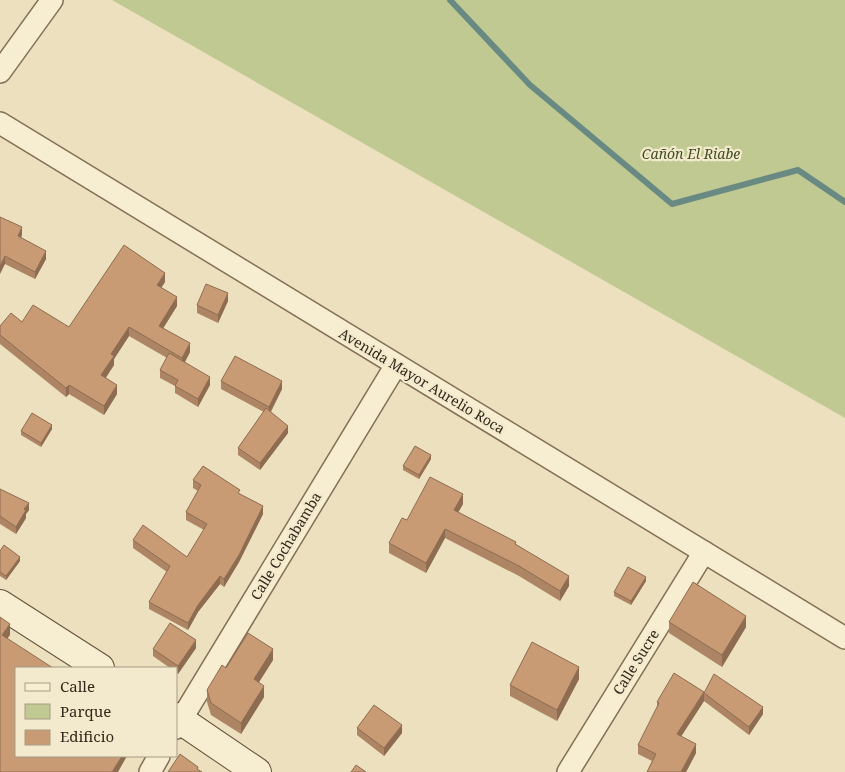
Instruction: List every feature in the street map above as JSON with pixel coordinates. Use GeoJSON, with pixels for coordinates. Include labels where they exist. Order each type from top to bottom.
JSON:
{"type":"FeatureCollection","features":[{"type":"Feature","properties":{"kind":"street"},"geometry":{"type":"LineString","coordinates":[[0,72],[52,0]]}},
{"type":"Feature","properties":{"kind":"street","name":"Avenida Mayor Aurelio Roca"},"geometry":{"type":"LineString","coordinates":[[0,123],[845,638]]}},
{"type":"Feature","properties":{"kind":"street","name":"Calle Cochabamba"},"geometry":{"type":"LineString","coordinates":[[178,722],[396,365]]}},
{"type":"Feature","properties":{"kind":"street","name":"Calle Sucre"},"geometry":{"type":"LineString","coordinates":[[568,772],[704,552]]}},
{"type":"Feature","properties":{"kind":"street"},"geometry":{"type":"LineString","coordinates":[[0,604],[98,667]]}},
{"type":"Feature","properties":{"kind":"street"},"geometry":{"type":"LineString","coordinates":[[178,722],[257,772]]}},
{"type":"Feature","properties":{"kind":"street"},"geometry":{"type":"LineString","coordinates":[[150,772],[159,757]]}},
{"type":"Feature","properties":{"kind":"green space","name":"Cañón El Riabe"},"geometry":{"type":"Polygon","coordinates":[[[112,0],[845,0],[845,418],[112,0]]]}},
{"type":"Feature","properties":{"kind":"building"},"geometry":{"type":"Polygon","coordinates":[[[0,217],[22,227],[18,236],[46,251],[35,272],[5,256],[0,266],[0,217]]]}},
{"type":"Feature","properties":{"kind":"building"},"geometry":{"type":"Polygon","coordinates":[[[124,245],[165,273],[157,285],[177,297],[159,326],[190,343],[182,358],[129,327],[111,354],[114,356],[101,375],[117,385],[104,406],[69,385],[66,388],[0,335],[0,326],[11,313],[22,322],[33,305],[69,327],[124,245]]]}},
{"type":"Feature","properties":{"kind":"building"},"geometry":{"type":"Polygon","coordinates":[[[206,284],[228,293],[218,315],[197,305],[206,284]]]}},
{"type":"Feature","properties":{"kind":"building"},"geometry":{"type":"Polygon","coordinates":[[[169,353],[210,377],[198,399],[175,386],[178,380],[160,370],[169,353]]]}},
{"type":"Feature","properties":{"kind":"building"},"geometry":{"type":"Polygon","coordinates":[[[235,356],[282,381],[269,407],[221,381],[235,356]]]}},
{"type":"Feature","properties":{"kind":"building"},"geometry":{"type":"Polygon","coordinates":[[[266,408],[288,426],[260,463],[238,448],[266,408]]]}},
{"type":"Feature","properties":{"kind":"building"},"geometry":{"type":"Polygon","coordinates":[[[32,413],[52,425],[41,443],[21,431],[32,413]]]}},
{"type":"Feature","properties":{"kind":"building"},"geometry":{"type":"Polygon","coordinates":[[[415,446],[431,455],[419,475],[403,466],[415,446]]]}},
{"type":"Feature","properties":{"kind":"building"},"geometry":{"type":"Polygon","coordinates":[[[203,466],[240,490],[238,493],[263,506],[239,555],[224,579],[220,576],[198,605],[188,623],[149,602],[170,566],[133,540],[143,525],[187,557],[207,524],[186,512],[201,485],[193,480],[203,466]]]}},
{"type":"Feature","properties":{"kind":"building"},"geometry":{"type":"Polygon","coordinates":[[[430,477],[463,494],[454,510],[516,542],[515,544],[569,576],[560,591],[519,566],[445,529],[426,563],[389,543],[402,518],[407,520],[430,477]]]}},
{"type":"Feature","properties":{"kind":"building"},"geometry":{"type":"Polygon","coordinates":[[[0,489],[29,503],[24,509],[26,510],[16,527],[0,516],[0,489]]]}},
{"type":"Feature","properties":{"kind":"building"},"geometry":{"type":"Polygon","coordinates":[[[4,545],[20,557],[6,576],[0,572],[0,551],[4,545]]]}},
{"type":"Feature","properties":{"kind":"building"},"geometry":{"type":"Polygon","coordinates":[[[628,567],[646,577],[631,601],[614,592],[628,567]]]}},
{"type":"Feature","properties":{"kind":"building"},"geometry":{"type":"Polygon","coordinates":[[[693,582],[746,616],[722,655],[669,622],[693,582]]]}},
{"type":"Feature","properties":{"kind":"building"},"geometry":{"type":"Polygon","coordinates":[[[0,617],[10,624],[2,635],[51,667],[15,667],[15,757],[121,757],[112,772],[0,772],[0,617]]]}},
{"type":"Feature","properties":{"kind":"building"},"geometry":{"type":"Polygon","coordinates":[[[170,623],[196,640],[178,666],[153,649],[170,623]]]}},
{"type":"Feature","properties":{"kind":"building"},"geometry":{"type":"Polygon","coordinates":[[[248,633],[273,649],[254,679],[264,686],[241,723],[211,703],[207,690],[222,665],[226,668],[248,633]]]}},
{"type":"Feature","properties":{"kind":"building"},"geometry":{"type":"Polygon","coordinates":[[[532,642],[579,667],[557,710],[510,685],[532,642]]]}},
{"type":"Feature","properties":{"kind":"building"},"geometry":{"type":"Polygon","coordinates":[[[674,673],[704,692],[677,734],[696,744],[681,772],[647,772],[656,754],[638,745],[659,703],[657,702],[674,673]]]}},
{"type":"Feature","properties":{"kind":"building"},"geometry":{"type":"Polygon","coordinates":[[[714,674],[763,707],[749,727],[704,693],[714,674]]]}},
{"type":"Feature","properties":{"kind":"building"},"geometry":{"type":"Polygon","coordinates":[[[374,705],[402,725],[384,748],[357,728],[374,705]]]}},
{"type":"Feature","properties":{"kind":"building"},"geometry":{"type":"Polygon","coordinates":[[[180,754],[198,767],[197,769],[202,772],[168,772],[180,754]]]}},
{"type":"Feature","properties":{"kind":"building"},"geometry":{"type":"Polygon","coordinates":[[[356,765],[366,772],[351,772],[356,765]]]}},
{"type":"Feature","properties":{"kind":"waterway"},"geometry":{"type":"LineString","coordinates":[[450,0],[530,85],[672,204],[798,170],[845,202]]}}]}
